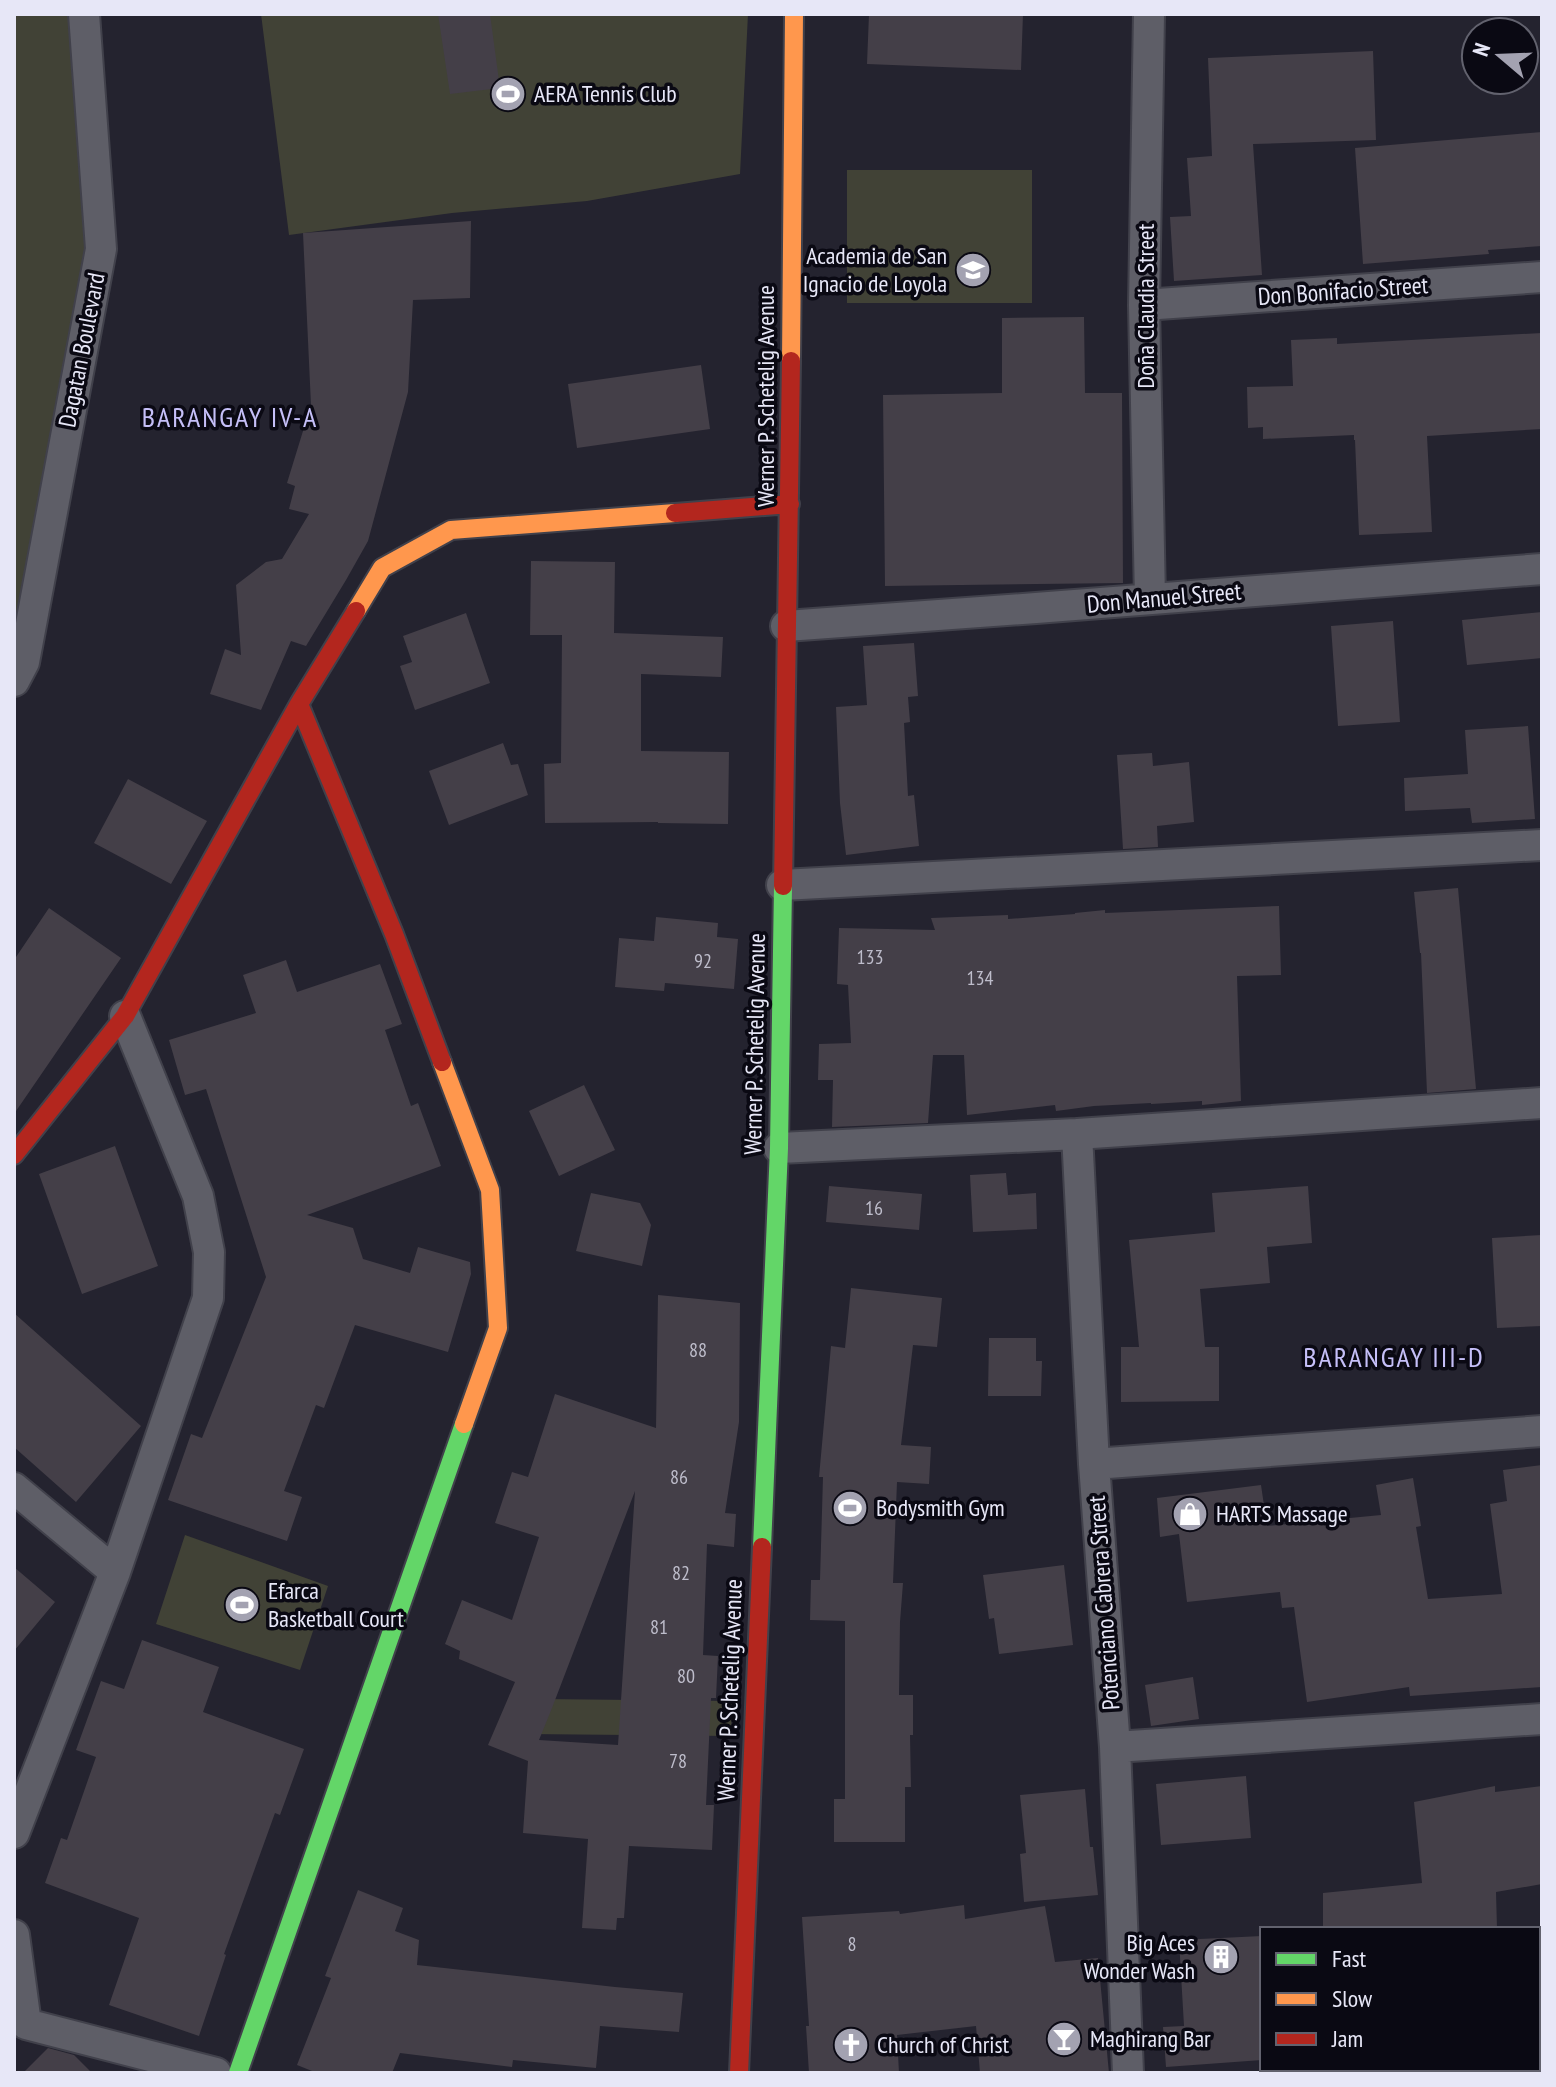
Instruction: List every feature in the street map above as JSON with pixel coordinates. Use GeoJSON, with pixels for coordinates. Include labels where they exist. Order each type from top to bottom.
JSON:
{"type":"FeatureCollection","features":[{"type":"Feature","properties":{"kind":"street","name":"Dagatan Boulevard"},"geometry":{"type":"LineString","coordinates":[[14,681],[24,662],[101,249],[84,14]]}},
{"type":"Feature","properties":{"kind":"street","name":"Werner P. Schetelig Avenue"},"geometry":{"type":"LineString","coordinates":[[739,2073],[779,1148],[790,504],[794,14]]}},
{"type":"Feature","properties":{"kind":"street","name":"Doña Claudia Street"},"geometry":{"type":"LineString","coordinates":[[1149,14],[1144,305],[1150,599]]}},
{"type":"Feature","properties":{"kind":"street","name":"Don Bonifacio Street"},"geometry":{"type":"LineString","coordinates":[[1144,305],[1542,277]]}},
{"type":"Feature","properties":{"kind":"street"},"geometry":{"type":"LineString","coordinates":[[14,1155],[125,1016],[299,704],[382,568],[451,530],[790,504]]}},
{"type":"Feature","properties":{"kind":"street","name":"Don Manuel Street"},"geometry":{"type":"LineString","coordinates":[[786,626],[1542,569]]}},
{"type":"Feature","properties":{"kind":"street"},"geometry":{"type":"LineString","coordinates":[[238,2073],[498,1328],[490,1190],[394,934],[299,704]]}},
{"type":"Feature","properties":{"kind":"street"},"geometry":{"type":"LineString","coordinates":[[782,885],[1542,845]]}},
{"type":"Feature","properties":{"kind":"street"},"geometry":{"type":"LineString","coordinates":[[14,1833],[115,1572],[208,1298],[209,1252],[198,1196],[125,1016]]}},
{"type":"Feature","properties":{"kind":"street"},"geometry":{"type":"LineString","coordinates":[[779,1148],[1077,1134],[1542,1103]]}},
{"type":"Feature","properties":{"kind":"street","name":"Potenciano Cabrera Street"},"geometry":{"type":"LineString","coordinates":[[1077,1134],[1094,1464],[1115,1747],[1128,2073]]}},
{"type":"Feature","properties":{"kind":"street"},"geometry":{"type":"LineString","coordinates":[[1094,1464],[1542,1431]]}},
{"type":"Feature","properties":{"kind":"street"},"geometry":{"type":"LineString","coordinates":[[14,1488],[115,1572]]}},
{"type":"Feature","properties":{"kind":"street"},"geometry":{"type":"LineString","coordinates":[[1115,1747],[1542,1719]]}},
{"type":"Feature","properties":{"kind":"street"},"geometry":{"type":"LineString","coordinates":[[14,1935],[26,2024],[216,2073]]}},
{"type":"Feature","properties":{"kind":"shaded area"},"geometry":{"type":"Polygon","coordinates":[[[14,14],[84,14],[101,249],[14,681],[14,14]]]}},
{"type":"Feature","properties":{"kind":"shaded area","name":"AERA Tennis Club"},"geometry":{"type":"Polygon","coordinates":[[[261,14],[748,14],[740,174],[587,201],[452,213],[289,235],[261,14]]]}},
{"type":"Feature","properties":{"kind":"shaded area"},"geometry":{"type":"Polygon","coordinates":[[[847,170],[1032,170],[1032,303],[847,303],[847,170]]]}},
{"type":"Feature","properties":{"kind":"shaded area","name":"Efarca Basketball Court"},"geometry":{"type":"Polygon","coordinates":[[[185,1535],[328,1586],[300,1670],[156,1624],[185,1535]]]}},
{"type":"Feature","properties":{"kind":"shaded area"},"geometry":{"type":"Polygon","coordinates":[[[540,1699],[732,1701],[731,1736],[526,1734],[540,1699]]]}},
{"type":"Feature","properties":{"kind":"building"},"geometry":{"type":"Polygon","coordinates":[[[438,14],[490,14],[500,88],[450,94],[438,14]]]}},
{"type":"Feature","properties":{"kind":"building"},"geometry":{"type":"Polygon","coordinates":[[[869,14],[1023,14],[1021,70],[867,64],[869,14]]]}},
{"type":"Feature","properties":{"kind":"building"},"geometry":{"type":"Polygon","coordinates":[[[1373,51],[1376,140],[1253,144],[1262,275],[1174,281],[1170,217],[1191,216],[1187,158],[1212,156],[1208,58],[1373,51]]]}},
{"type":"Feature","properties":{"kind":"building"},"geometry":{"type":"Polygon","coordinates":[[[1542,132],[1542,246],[1488,250],[1489,254],[1363,264],[1355,148],[1542,132]]]}},
{"type":"Feature","properties":{"kind":"building"},"geometry":{"type":"Polygon","coordinates":[[[471,221],[470,298],[413,300],[408,392],[368,541],[306,646],[291,641],[261,710],[210,694],[225,649],[241,655],[236,585],[266,562],[282,559],[309,514],[289,509],[295,486],[287,483],[311,405],[303,233],[471,221]]]}},
{"type":"Feature","properties":{"kind":"building"},"geometry":{"type":"Polygon","coordinates":[[[1084,317],[1085,393],[1122,393],[1123,583],[885,586],[883,395],[1002,393],[1002,318],[1084,317]]]}},
{"type":"Feature","properties":{"kind":"building"},"geometry":{"type":"Polygon","coordinates":[[[1542,333],[1542,429],[1427,436],[1432,532],[1359,535],[1354,435],[1263,439],[1263,427],[1248,428],[1247,387],[1293,386],[1291,340],[1337,338],[1337,344],[1542,333]]]}},
{"type":"Feature","properties":{"kind":"building"},"geometry":{"type":"Polygon","coordinates":[[[701,365],[710,429],[577,448],[568,384],[701,365]]]}},
{"type":"Feature","properties":{"kind":"building"},"geometry":{"type":"Polygon","coordinates":[[[531,561],[615,562],[614,633],[723,637],[721,677],[641,674],[641,751],[729,752],[728,824],[545,823],[544,764],[561,763],[562,635],[530,635],[531,561]]]}},
{"type":"Feature","properties":{"kind":"building"},"geometry":{"type":"Polygon","coordinates":[[[1542,612],[1542,658],[1467,665],[1462,620],[1542,612]]]}},
{"type":"Feature","properties":{"kind":"building"},"geometry":{"type":"Polygon","coordinates":[[[466,613],[490,683],[415,710],[400,666],[412,662],[403,636],[466,613]]]}},
{"type":"Feature","properties":{"kind":"building"},"geometry":{"type":"Polygon","coordinates":[[[1393,621],[1400,722],[1338,726],[1331,626],[1393,621]]]}},
{"type":"Feature","properties":{"kind":"building"},"geometry":{"type":"Polygon","coordinates":[[[914,643],[918,696],[908,697],[910,722],[904,723],[908,796],[914,795],[919,846],[846,855],[840,803],[836,707],[867,705],[863,646],[914,643]]]}},
{"type":"Feature","properties":{"kind":"building"},"geometry":{"type":"Polygon","coordinates":[[[1528,726],[1535,819],[1472,823],[1470,808],[1405,811],[1404,778],[1468,774],[1465,730],[1528,726]]]}},
{"type":"Feature","properties":{"kind":"building"},"geometry":{"type":"Polygon","coordinates":[[[503,743],[511,765],[518,764],[528,795],[449,825],[429,771],[503,743]]]}},
{"type":"Feature","properties":{"kind":"building"},"geometry":{"type":"Polygon","coordinates":[[[1152,753],[1153,766],[1189,762],[1194,822],[1157,826],[1158,847],[1123,849],[1117,755],[1152,753]]]}},
{"type":"Feature","properties":{"kind":"building"},"geometry":{"type":"Polygon","coordinates":[[[128,779],[207,821],[171,884],[94,843],[128,779]]]}},
{"type":"Feature","properties":{"kind":"building"},"geometry":{"type":"Polygon","coordinates":[[[1458,888],[1476,1089],[1427,1093],[1421,953],[1414,892],[1458,888]]]}},
{"type":"Feature","properties":{"kind":"building"},"geometry":{"type":"Polygon","coordinates":[[[1279,906],[1281,975],[1237,976],[1241,1101],[1202,1105],[1202,1101],[1094,1106],[1056,1111],[1055,1105],[967,1115],[964,1055],[933,1055],[928,1123],[832,1127],[833,1080],[818,1080],[819,1044],[851,1043],[848,985],[837,984],[839,928],[935,930],[931,918],[1008,915],[1008,919],[1105,910],[1105,913],[1279,906]]]}},
{"type":"Feature","properties":{"kind":"building"},"geometry":{"type":"Polygon","coordinates":[[[49,908],[121,958],[14,1114],[14,960],[49,908]]]}},
{"type":"Feature","properties":{"kind":"building"},"geometry":{"type":"Polygon","coordinates":[[[656,917],[718,923],[717,937],[738,939],[734,989],[665,983],[664,991],[615,987],[619,938],[654,941],[656,917]]]}},
{"type":"Feature","properties":{"kind":"building"},"geometry":{"type":"Polygon","coordinates":[[[286,960],[297,992],[380,964],[402,1024],[385,1030],[411,1106],[418,1103],[441,1166],[307,1215],[353,1228],[363,1259],[410,1273],[418,1247],[470,1262],[471,1274],[448,1352],[355,1325],[324,1408],[316,1405],[284,1491],[302,1497],[287,1541],[168,1500],[191,1434],[202,1438],[266,1277],[206,1089],[185,1095],[169,1040],[256,1013],[243,975],[286,960]]]}},
{"type":"Feature","properties":{"kind":"building"},"geometry":{"type":"Polygon","coordinates":[[[584,1085],[615,1150],[559,1176],[529,1111],[584,1085]]]}},
{"type":"Feature","properties":{"kind":"building"},"geometry":{"type":"Polygon","coordinates":[[[115,1146],[158,1266],[82,1294],[39,1174],[115,1146]]]}},
{"type":"Feature","properties":{"kind":"building"},"geometry":{"type":"Polygon","coordinates":[[[1006,1173],[1008,1195],[1036,1193],[1037,1229],[973,1232],[970,1175],[1006,1173]]]}},
{"type":"Feature","properties":{"kind":"building"},"geometry":{"type":"Polygon","coordinates":[[[829,1186],[922,1194],[919,1230],[826,1222],[829,1186]]]}},
{"type":"Feature","properties":{"kind":"building"},"geometry":{"type":"Polygon","coordinates":[[[1308,1186],[1312,1243],[1267,1247],[1270,1283],[1200,1289],[1205,1347],[1219,1347],[1219,1401],[1121,1402],[1121,1347],[1139,1347],[1129,1240],[1215,1232],[1212,1193],[1308,1186]]]}},
{"type":"Feature","properties":{"kind":"building"},"geometry":{"type":"Polygon","coordinates":[[[591,1193],[640,1203],[651,1225],[642,1266],[576,1251],[591,1193]]]}},
{"type":"Feature","properties":{"kind":"building"},"geometry":{"type":"Polygon","coordinates":[[[1542,1235],[1542,1326],[1497,1328],[1492,1238],[1542,1235]]]}},
{"type":"Feature","properties":{"kind":"building"},"geometry":{"type":"Polygon","coordinates":[[[851,1288],[942,1298],[937,1347],[913,1345],[901,1445],[931,1447],[929,1484],[897,1482],[893,1583],[903,1583],[899,1695],[913,1695],[911,1787],[905,1787],[905,1842],[834,1842],[834,1799],[845,1799],[845,1621],[810,1620],[811,1580],[820,1580],[823,1477],[819,1477],[831,1346],[845,1348],[851,1288]]]}},
{"type":"Feature","properties":{"kind":"building"},"geometry":{"type":"Polygon","coordinates":[[[658,1295],[740,1303],[739,1422],[725,1513],[736,1514],[734,1547],[707,1544],[703,1655],[718,1656],[716,1698],[711,1698],[706,1805],[714,1805],[712,1850],[629,1846],[624,1918],[617,1918],[616,1930],[582,1928],[588,1839],[523,1833],[528,1761],[488,1745],[515,1682],[459,1659],[460,1651],[445,1644],[462,1600],[512,1620],[539,1537],[495,1523],[512,1472],[528,1477],[555,1394],[656,1428],[658,1295]],[[635,1491],[539,1740],[618,1745],[635,1491]]]}},
{"type":"Feature","properties":{"kind":"building"},"geometry":{"type":"Polygon","coordinates":[[[14,1313],[141,1426],[76,1502],[14,1447],[14,1313]]]}},
{"type":"Feature","properties":{"kind":"building"},"geometry":{"type":"Polygon","coordinates":[[[989,1338],[1036,1338],[1036,1361],[1042,1361],[1041,1396],[988,1396],[989,1338]]]}},
{"type":"Feature","properties":{"kind":"building"},"geometry":{"type":"Polygon","coordinates":[[[1542,1465],[1542,1687],[1410,1696],[1409,1687],[1307,1702],[1294,1607],[1282,1608],[1280,1592],[1187,1602],[1179,1534],[1160,1537],[1157,1498],[1261,1485],[1267,1526],[1381,1515],[1376,1485],[1413,1478],[1421,1526],[1416,1527],[1428,1599],[1502,1594],[1490,1504],[1507,1501],[1503,1470],[1542,1465]]]}},
{"type":"Feature","properties":{"kind":"building"},"geometry":{"type":"Polygon","coordinates":[[[1064,1565],[1073,1645],[999,1654],[994,1618],[989,1619],[983,1575],[1064,1565]]]}},
{"type":"Feature","properties":{"kind":"building"},"geometry":{"type":"Polygon","coordinates":[[[14,1567],[55,1602],[14,1651],[14,1567]]]}},
{"type":"Feature","properties":{"kind":"building"},"geometry":{"type":"Polygon","coordinates":[[[142,1640],[219,1667],[203,1712],[304,1749],[280,1815],[275,1813],[224,1954],[199,2036],[109,2005],[139,1918],[45,1883],[61,1838],[67,1840],[96,1757],[76,1750],[101,1681],[124,1689],[142,1640]]]}},
{"type":"Feature","properties":{"kind":"building"},"geometry":{"type":"Polygon","coordinates":[[[1193,1677],[1199,1719],[1151,1726],[1145,1685],[1193,1677]]]}},
{"type":"Feature","properties":{"kind":"building"},"geometry":{"type":"Polygon","coordinates":[[[1246,1776],[1251,1838],[1161,1845],[1156,1784],[1246,1776]]]}},
{"type":"Feature","properties":{"kind":"building"},"geometry":{"type":"Polygon","coordinates":[[[1495,1786],[1495,1792],[1542,1786],[1542,1884],[1496,1892],[1497,1927],[1323,1927],[1323,1893],[1422,1883],[1414,1802],[1495,1786]]]}},
{"type":"Feature","properties":{"kind":"building"},"geometry":{"type":"Polygon","coordinates":[[[1085,1789],[1098,1895],[1024,1902],[1020,1854],[1026,1853],[1020,1795],[1085,1789]]]}},
{"type":"Feature","properties":{"kind":"building"},"geometry":{"type":"Polygon","coordinates":[[[358,1890],[403,1908],[395,1931],[419,1940],[417,1965],[683,1993],[679,2032],[600,2026],[596,2068],[513,2060],[512,2067],[400,2053],[392,2073],[317,2073],[297,2065],[331,1978],[325,1976],[358,1890]]]}},
{"type":"Feature","properties":{"kind":"building"},"geometry":{"type":"Polygon","coordinates":[[[964,1905],[965,1919],[1045,1906],[1055,1962],[1098,1958],[1109,2073],[980,2073],[976,2026],[897,2035],[899,2073],[809,2073],[802,1917],[899,1911],[900,1914],[964,1905]]]}},
{"type":"Feature","properties":{"kind":"building"},"geometry":{"type":"Polygon","coordinates":[[[1260,1936],[1260,2060],[1166,2067],[1163,2027],[1184,2026],[1179,1940],[1260,1936]]]}},
{"type":"Feature","properties":{"kind":"building"},"geometry":{"type":"Polygon","coordinates":[[[48,2048],[74,2055],[92,2073],[23,2073],[48,2048]]]}},
{"type":"Feature","properties":{"kind":"traffic: fast"},"geometry":{"type":"LineString","coordinates":[[762,1547],[779,1148],[783,886]]}},
{"type":"Feature","properties":{"kind":"traffic: fast"},"geometry":{"type":"LineString","coordinates":[[238,2073],[464,1424]]}},
{"type":"Feature","properties":{"kind":"traffic: slow"},"geometry":{"type":"LineString","coordinates":[[791,361],[794,14]]}},
{"type":"Feature","properties":{"kind":"traffic: slow"},"geometry":{"type":"LineString","coordinates":[[356,611],[382,568],[451,530],[675,513]]}},
{"type":"Feature","properties":{"kind":"traffic: slow"},"geometry":{"type":"LineString","coordinates":[[442,1062],[490,1190],[498,1328],[464,1424]]}},
{"type":"Feature","properties":{"kind":"traffic: jam"},"geometry":{"type":"LineString","coordinates":[[783,886],[791,361]]}},
{"type":"Feature","properties":{"kind":"traffic: jam"},"geometry":{"type":"LineString","coordinates":[[675,513],[790,504]]}},
{"type":"Feature","properties":{"kind":"traffic: jam"},"geometry":{"type":"LineString","coordinates":[[14,1155],[125,1016],[299,704],[356,611]]}},
{"type":"Feature","properties":{"kind":"traffic: jam"},"geometry":{"type":"LineString","coordinates":[[299,704],[394,934],[442,1062]]}},
{"type":"Feature","properties":{"kind":"traffic: jam"},"geometry":{"type":"LineString","coordinates":[[739,2073],[762,1547]]}},
{"type":"Feature","properties":{"kind":"place","name":"AERA Tennis Club"},"geometry":{"type":"Point","coordinates":[508,94]}},
{"type":"Feature","properties":{"kind":"place","name":"Academia de San Ignacio de Loyola"},"geometry":{"type":"Point","coordinates":[973,270]}},
{"type":"Feature","properties":{"kind":"place","name":"Bodysmith Gym"},"geometry":{"type":"Point","coordinates":[850,1508]}},
{"type":"Feature","properties":{"kind":"place","name":"HARTS Massage"},"geometry":{"type":"Point","coordinates":[1190,1514]}},
{"type":"Feature","properties":{"kind":"place","name":"Efarca Basketball Court"},"geometry":{"type":"Point","coordinates":[242,1605]}},
{"type":"Feature","properties":{"kind":"place","name":"Big Aces Wonder Wash"},"geometry":{"type":"Point","coordinates":[1221,1957]}},
{"type":"Feature","properties":{"kind":"place","name":"Maghirang Bar"},"geometry":{"type":"Point","coordinates":[1064,2039]}},
{"type":"Feature","properties":{"kind":"place","name":"Church of Christ"},"geometry":{"type":"Point","coordinates":[851,2045]}},
{"type":"Feature","properties":{"kind":"district","name":"BARANGAY IV-A"},"geometry":{"type":"Point","coordinates":[230,417]}},
{"type":"Feature","properties":{"kind":"district","name":"BARANGAY III-D"},"geometry":{"type":"Point","coordinates":[1394,1357]}}]}
